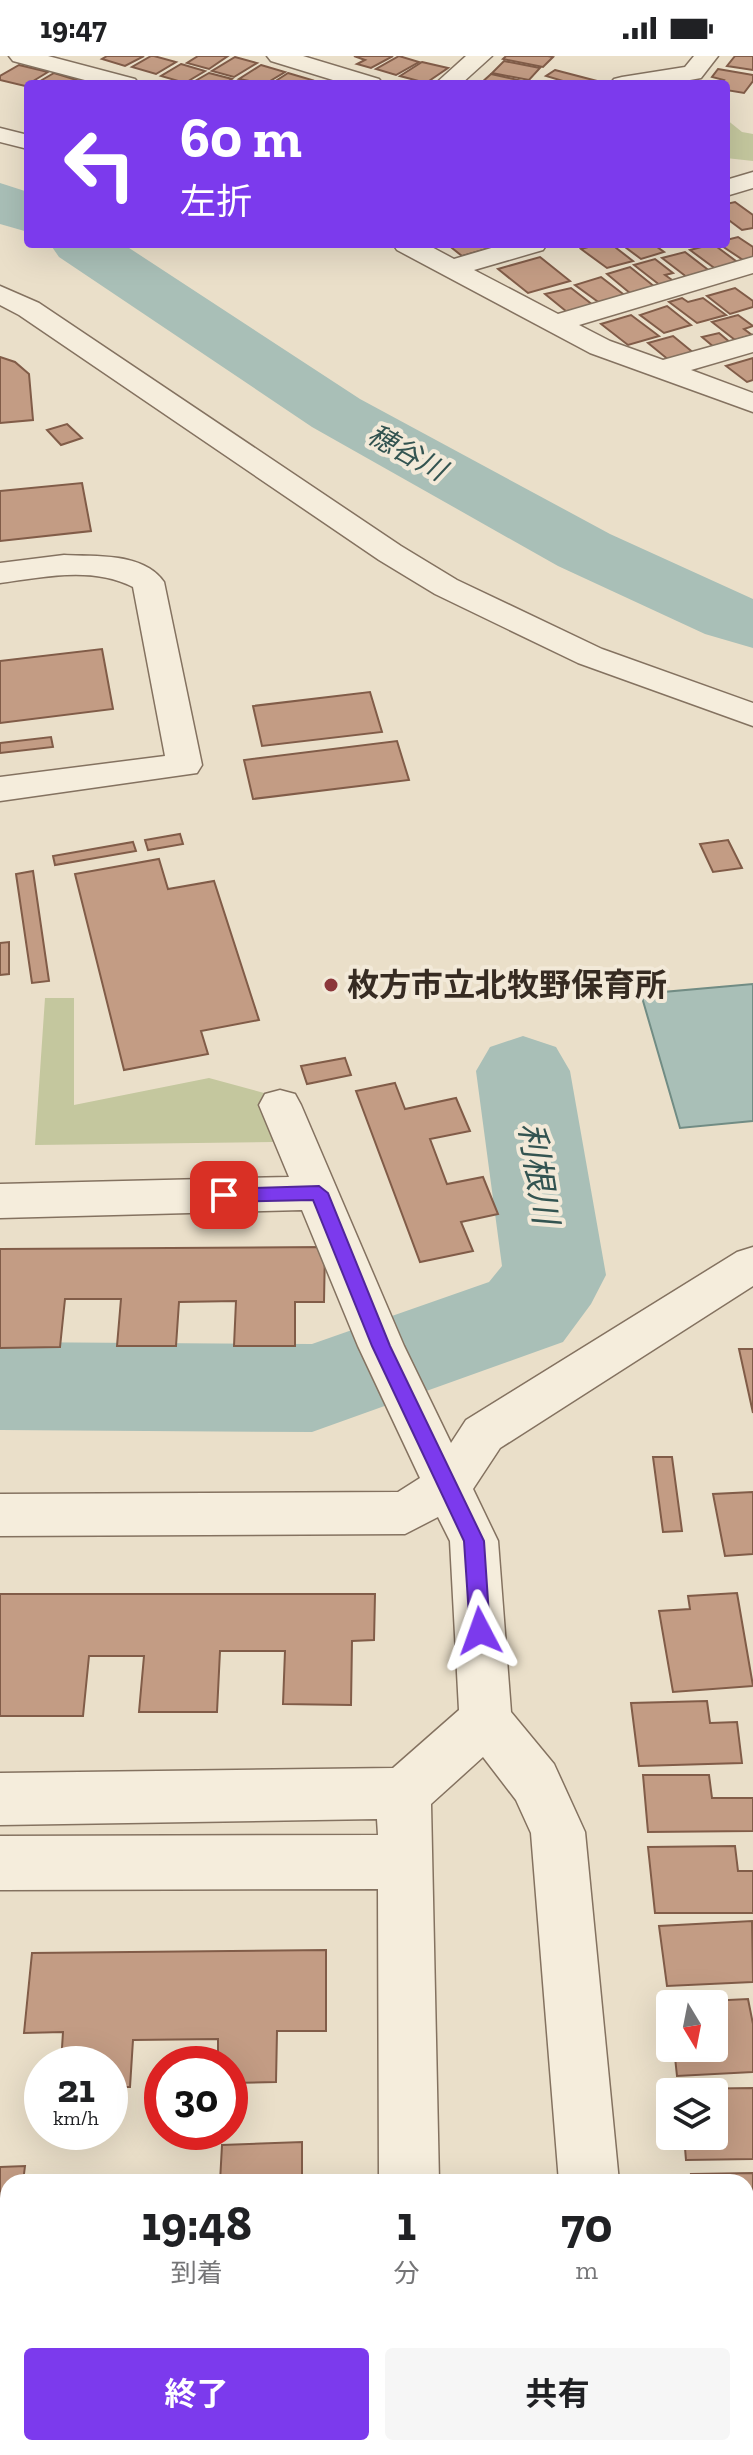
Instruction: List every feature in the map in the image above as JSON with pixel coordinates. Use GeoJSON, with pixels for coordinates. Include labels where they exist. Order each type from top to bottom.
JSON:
{"type":"FeatureCollection","features":[{"type":"Feature","properties":{"kind":"street"},"geometry":{"type":"LineString","coordinates":[[21,56],[112,80]]}},
{"type":"Feature","properties":{"kind":"street"},"geometry":{"type":"LineString","coordinates":[[279,56],[358,80]]}},
{"type":"Feature","properties":{"kind":"street"},"geometry":{"type":"LineString","coordinates":[[452,80],[480,56]]}},
{"type":"Feature","properties":{"kind":"street"},"geometry":{"type":"LineString","coordinates":[[648,80],[693,73],[706,56]]}},
{"type":"Feature","properties":{"kind":"street"},"geometry":{"type":"LineString","coordinates":[[0,135],[24,141]]}},
{"type":"Feature","properties":{"kind":"street"},"geometry":{"type":"LineString","coordinates":[[730,165],[753,169]]}},
{"type":"Feature","properties":{"kind":"street"},"geometry":{"type":"LineString","coordinates":[[730,187],[753,180]]}},
{"type":"Feature","properties":{"kind":"street"},"geometry":{"type":"LineString","coordinates":[[414,248],[600,347],[753,403]]}},
{"type":"Feature","properties":{"kind":"street"},"geometry":{"type":"LineString","coordinates":[[454,267],[520,248]]}},
{"type":"Feature","properties":{"kind":"street"},"geometry":{"type":"LineString","coordinates":[[556,323],[753,265]]}},
{"type":"Feature","properties":{"kind":"street"},"geometry":{"type":"LineString","coordinates":[[0,294],[29,309],[390,553],[446,587],[590,656],[753,715]]}},
{"type":"Feature","properties":{"kind":"street"},"geometry":{"type":"LineString","coordinates":[[661,370],[753,343]]}},
{"type":"Feature","properties":{"kind":"street"},"geometry":{"type":"LineString","coordinates":[[37,348],[114,394],[185,415]]}},
{"type":"Feature","properties":{"kind":"street"},"geometry":{"type":"LineString","coordinates":[[0,573],[64,565],[119,567],[148,582],[184,765],[0,789]]}},
{"type":"Feature","properties":{"kind":"street"},"geometry":{"type":"LineString","coordinates":[[280,1105],[381,1346],[474,1541],[486,1720],[535,1782],[558,1832],[588,2174]]}},
{"type":"Feature","properties":{"kind":"street"},"geometry":{"type":"LineString","coordinates":[[0,1201],[319,1193]]}},
{"type":"Feature","properties":{"kind":"street"},"geometry":{"type":"LineString","coordinates":[[0,1515],[405,1513],[449,1485],[483,1434],[753,1264]]}},
{"type":"Feature","properties":{"kind":"street"},"geometry":{"type":"LineString","coordinates":[[0,1799],[404,1793],[486,1720]]}},
{"type":"Feature","properties":{"kind":"street"},"geometry":{"type":"LineString","coordinates":[[404,1793],[409,2174]]}},
{"type":"Feature","properties":{"kind":"street"},"geometry":{"type":"LineString","coordinates":[[0,1863],[405,1862]]}},
{"type":"Feature","properties":{"kind":"green space"},"geometry":{"type":"Polygon","coordinates":[[[730,122],[742,132],[753,134],[753,161],[730,158],[730,122]]]}},
{"type":"Feature","properties":{"kind":"green space"},"geometry":{"type":"Polygon","coordinates":[[[45,998],[74,998],[74,1105],[209,1078],[264,1093],[273,1142],[35,1145],[45,998]]]}},
{"type":"Feature","properties":{"kind":"water"},"geometry":{"type":"Polygon","coordinates":[[[753,984],[753,1121],[680,1128],[641,994],[753,984]]]}},
{"type":"Feature","properties":{"kind":"building"},"geometry":{"type":"Polygon","coordinates":[[[107,56],[144,56],[125,66],[102,59],[107,56]]]}},
{"type":"Feature","properties":{"kind":"building"},"geometry":{"type":"Polygon","coordinates":[[[151,56],[176,62],[156,74],[132,67],[151,56]]]}},
{"type":"Feature","properties":{"kind":"building"},"geometry":{"type":"Polygon","coordinates":[[[198,56],[228,56],[209,69],[187,63],[198,56]]]}},
{"type":"Feature","properties":{"kind":"building"},"geometry":{"type":"Polygon","coordinates":[[[354,56],[393,56],[371,68],[357,64],[365,60],[354,56]]]}},
{"type":"Feature","properties":{"kind":"building"},"geometry":{"type":"Polygon","coordinates":[[[399,56],[419,62],[396,75],[376,69],[399,56]]]}},
{"type":"Feature","properties":{"kind":"building"},"geometry":{"type":"Polygon","coordinates":[[[506,56],[553,57],[543,67],[503,59],[506,56]]]}},
{"type":"Feature","properties":{"kind":"building"},"geometry":{"type":"Polygon","coordinates":[[[735,56],[753,56],[753,70],[727,66],[735,56]]]}},
{"type":"Feature","properties":{"kind":"building"},"geometry":{"type":"Polygon","coordinates":[[[235,57],[257,63],[234,77],[212,71],[235,57]]]}},
{"type":"Feature","properties":{"kind":"building"},"geometry":{"type":"Polygon","coordinates":[[[504,61],[540,68],[529,80],[492,73],[504,61]]]}},
{"type":"Feature","properties":{"kind":"building"},"geometry":{"type":"Polygon","coordinates":[[[422,62],[448,68],[430,80],[400,76],[422,62]]]}},
{"type":"Feature","properties":{"kind":"building"},"geometry":{"type":"Polygon","coordinates":[[[181,64],[205,71],[190,80],[161,76],[181,64]]]}},
{"type":"Feature","properties":{"kind":"building"},"geometry":{"type":"Polygon","coordinates":[[[19,65],[48,72],[35,80],[24,80],[24,86],[0,80],[0,76],[19,65]]]}},
{"type":"Feature","properties":{"kind":"building"},"geometry":{"type":"Polygon","coordinates":[[[261,65],[285,72],[272,80],[239,79],[261,65]]]}},
{"type":"Feature","properties":{"kind":"building"},"geometry":{"type":"Polygon","coordinates":[[[718,69],[753,75],[753,81],[744,93],[730,91],[730,80],[712,77],[718,69]]]}},
{"type":"Feature","properties":{"kind":"building"},"geometry":{"type":"Polygon","coordinates":[[[555,70],[593,80],[560,80],[546,76],[555,70]]]}},
{"type":"Feature","properties":{"kind":"building"},"geometry":{"type":"Polygon","coordinates":[[[54,73],[77,80],[42,80],[54,73]]]}},
{"type":"Feature","properties":{"kind":"building"},"geometry":{"type":"Polygon","coordinates":[[[209,73],[232,79],[230,80],[197,80],[209,73]]]}},
{"type":"Feature","properties":{"kind":"building"},"geometry":{"type":"Polygon","coordinates":[[[288,73],[312,80],[277,80],[288,73]]]}},
{"type":"Feature","properties":{"kind":"building"},"geometry":{"type":"Polygon","coordinates":[[[491,74],[518,80],[484,80],[491,74]]]}},
{"type":"Feature","properties":{"kind":"building"},"geometry":{"type":"Polygon","coordinates":[[[735,202],[753,215],[753,228],[742,230],[730,221],[730,203],[735,202]]]}},
{"type":"Feature","properties":{"kind":"building"},"geometry":{"type":"Polygon","coordinates":[[[738,237],[753,247],[753,260],[746,262],[725,248],[730,248],[730,239],[738,237]]]}},
{"type":"Feature","properties":{"kind":"building"},"geometry":{"type":"Polygon","coordinates":[[[452,248],[490,248],[462,256],[452,248]]]}},
{"type":"Feature","properties":{"kind":"building"},"geometry":{"type":"Polygon","coordinates":[[[616,248],[633,261],[607,268],[581,249],[616,248]]]}},
{"type":"Feature","properties":{"kind":"building"},"geometry":{"type":"Polygon","coordinates":[[[626,248],[658,248],[664,252],[641,259],[626,248]]]}},
{"type":"Feature","properties":{"kind":"building"},"geometry":{"type":"Polygon","coordinates":[[[718,248],[740,264],[717,270],[690,250],[718,248]]]}},
{"type":"Feature","properties":{"kind":"building"},"geometry":{"type":"Polygon","coordinates":[[[685,252],[711,272],[688,278],[662,258],[685,252]]]}},
{"type":"Feature","properties":{"kind":"building"},"geometry":{"type":"Polygon","coordinates":[[[540,257],[570,281],[528,293],[498,269],[540,257]]]}},
{"type":"Feature","properties":{"kind":"building"},"geometry":{"type":"Polygon","coordinates":[[[655,259],[673,273],[665,275],[675,282],[661,286],[634,265],[655,259]]]}},
{"type":"Feature","properties":{"kind":"building"},"geometry":{"type":"Polygon","coordinates":[[[630,267],[655,287],[631,294],[607,274],[630,267]]]}},
{"type":"Feature","properties":{"kind":"building"},"geometry":{"type":"Polygon","coordinates":[[[601,277],[627,297],[601,304],[575,285],[601,277]]]}},
{"type":"Feature","properties":{"kind":"building"},"geometry":{"type":"Polygon","coordinates":[[[571,288],[593,305],[567,312],[545,294],[571,288]]]}},
{"type":"Feature","properties":{"kind":"building"},"geometry":{"type":"Polygon","coordinates":[[[735,288],[753,301],[753,307],[730,314],[707,296],[735,288]]]}},
{"type":"Feature","properties":{"kind":"building"},"geometry":{"type":"Polygon","coordinates":[[[682,298],[688,302],[703,298],[726,315],[697,323],[669,302],[682,298]]]}},
{"type":"Feature","properties":{"kind":"building"},"geometry":{"type":"Polygon","coordinates":[[[667,306],[691,325],[664,333],[640,315],[667,306]]]}},
{"type":"Feature","properties":{"kind":"building"},"geometry":{"type":"Polygon","coordinates":[[[631,315],[659,336],[628,345],[601,324],[631,315]]]}},
{"type":"Feature","properties":{"kind":"building"},"geometry":{"type":"Polygon","coordinates":[[[738,315],[753,326],[744,329],[752,335],[735,340],[712,322],[738,315]]]}},
{"type":"Feature","properties":{"kind":"building"},"geometry":{"type":"Polygon","coordinates":[[[719,333],[732,344],[715,348],[702,337],[719,333]]]}},
{"type":"Feature","properties":{"kind":"building"},"geometry":{"type":"Polygon","coordinates":[[[673,336],[695,354],[670,361],[648,343],[673,336]]]}},
{"type":"Feature","properties":{"kind":"building"},"geometry":{"type":"Polygon","coordinates":[[[0,357],[15,362],[29,374],[33,420],[0,423],[0,357]]]}},
{"type":"Feature","properties":{"kind":"building"},"geometry":{"type":"Polygon","coordinates":[[[753,358],[753,380],[747,382],[726,366],[753,358]]]}},
{"type":"Feature","properties":{"kind":"building"},"geometry":{"type":"Polygon","coordinates":[[[67,424],[82,438],[61,445],[47,430],[67,424]]]}},
{"type":"Feature","properties":{"kind":"building"},"geometry":{"type":"Polygon","coordinates":[[[82,483],[91,531],[0,541],[0,491],[82,483]]]}},
{"type":"Feature","properties":{"kind":"building"},"geometry":{"type":"Polygon","coordinates":[[[102,649],[113,709],[0,723],[0,661],[102,649]]]}},
{"type":"Feature","properties":{"kind":"building"},"geometry":{"type":"Polygon","coordinates":[[[370,692],[382,732],[262,746],[253,706],[370,692]]]}},
{"type":"Feature","properties":{"kind":"building"},"geometry":{"type":"Polygon","coordinates":[[[51,737],[53,747],[0,753],[0,743],[51,737]]]}},
{"type":"Feature","properties":{"kind":"building"},"geometry":{"type":"Polygon","coordinates":[[[397,741],[409,780],[253,799],[244,760],[397,741]]]}},
{"type":"Feature","properties":{"kind":"building"},"geometry":{"type":"Polygon","coordinates":[[[180,834],[183,844],[148,850],[145,840],[180,834]]]}},
{"type":"Feature","properties":{"kind":"building"},"geometry":{"type":"Polygon","coordinates":[[[728,840],[742,868],[713,872],[700,844],[728,840]]]}},
{"type":"Feature","properties":{"kind":"building"},"geometry":{"type":"Polygon","coordinates":[[[133,842],[136,851],[55,865],[53,856],[133,842]]]}},
{"type":"Feature","properties":{"kind":"building"},"geometry":{"type":"Polygon","coordinates":[[[159,859],[168,889],[214,881],[259,1020],[201,1031],[208,1054],[124,1070],[75,874],[159,859]]]}},
{"type":"Feature","properties":{"kind":"building"},"geometry":{"type":"Polygon","coordinates":[[[33,871],[49,981],[32,983],[16,874],[33,871]]]}},
{"type":"Feature","properties":{"kind":"building"},"geometry":{"type":"Polygon","coordinates":[[[9,942],[9,974],[0,975],[0,943],[9,942]]]}},
{"type":"Feature","properties":{"kind":"building"},"geometry":{"type":"Polygon","coordinates":[[[345,1058],[351,1075],[307,1084],[301,1066],[345,1058]]]}},
{"type":"Feature","properties":{"kind":"building"},"geometry":{"type":"Polygon","coordinates":[[[395,1083],[405,1109],[456,1098],[470,1131],[430,1139],[447,1184],[483,1177],[498,1214],[461,1222],[473,1251],[420,1262],[356,1091],[395,1083]]]}},
{"type":"Feature","properties":{"kind":"building"},"geometry":{"type":"Polygon","coordinates":[[[325,1247],[324,1302],[295,1302],[295,1346],[234,1346],[236,1301],[179,1302],[176,1346],[117,1346],[121,1299],[65,1299],[60,1347],[0,1348],[0,1249],[325,1247]]]}},
{"type":"Feature","properties":{"kind":"building"},"geometry":{"type":"Polygon","coordinates":[[[739,1349],[753,1349],[753,1413],[739,1349]]]}},
{"type":"Feature","properties":{"kind":"building"},"geometry":{"type":"Polygon","coordinates":[[[653,1457],[672,1457],[682,1531],[663,1532],[653,1457]]]}},
{"type":"Feature","properties":{"kind":"building"},"geometry":{"type":"Polygon","coordinates":[[[753,1492],[753,1554],[725,1556],[713,1494],[753,1492]]]}},
{"type":"Feature","properties":{"kind":"building"},"geometry":{"type":"Polygon","coordinates":[[[737,1593],[753,1686],[673,1692],[659,1611],[690,1609],[688,1596],[737,1593]]]}},
{"type":"Feature","properties":{"kind":"building"},"geometry":{"type":"Polygon","coordinates":[[[0,1594],[375,1594],[374,1640],[352,1641],[351,1705],[283,1704],[285,1651],[220,1651],[217,1712],[139,1712],[144,1656],[89,1656],[83,1716],[0,1716],[0,1594]]]}},
{"type":"Feature","properties":{"kind":"building"},"geometry":{"type":"Polygon","coordinates":[[[707,1701],[710,1723],[737,1722],[742,1763],[639,1766],[631,1703],[707,1701]]]}},
{"type":"Feature","properties":{"kind":"building"},"geometry":{"type":"Polygon","coordinates":[[[643,1775],[709,1775],[712,1798],[753,1798],[753,1831],[648,1832],[643,1775]]]}},
{"type":"Feature","properties":{"kind":"building"},"geometry":{"type":"Polygon","coordinates":[[[735,1846],[738,1871],[753,1871],[753,1913],[655,1913],[648,1847],[735,1846]]]}},
{"type":"Feature","properties":{"kind":"building"},"geometry":{"type":"Polygon","coordinates":[[[752,1921],[753,1982],[667,1986],[659,1926],[752,1921]]]}},
{"type":"Feature","properties":{"kind":"building"},"geometry":{"type":"Polygon","coordinates":[[[326,1950],[326,2031],[277,2031],[276,2082],[248,2083],[248,2046],[218,2046],[218,2039],[133,2040],[128,2087],[128,2046],[62,2046],[63,2032],[24,2033],[32,1953],[326,1950]]]}},
{"type":"Feature","properties":{"kind":"building"},"geometry":{"type":"Polygon","coordinates":[[[748,1999],[753,2024],[753,2072],[677,2076],[676,2062],[728,2062],[728,2000],[748,1999]]]}},
{"type":"Feature","properties":{"kind":"building"},"geometry":{"type":"Polygon","coordinates":[[[728,2088],[753,2088],[753,2159],[686,2160],[685,2150],[728,2150],[728,2088]]]}},
{"type":"Feature","properties":{"kind":"building"},"geometry":{"type":"Polygon","coordinates":[[[302,2142],[302,2174],[220,2174],[222,2150],[248,2150],[248,2144],[302,2142]]]}},
{"type":"Feature","properties":{"kind":"building"},"geometry":{"type":"Polygon","coordinates":[[[25,2166],[24,2174],[0,2174],[0,2167],[25,2166]]]}},
{"type":"Feature","properties":{"kind":"waterway","name":"穂谷川"},"geometry":{"type":"LineString","coordinates":[[0,201],[24,212]]}},
{"type":"Feature","properties":{"kind":"waterway","name":"穂谷川"},"geometry":{"type":"LineString","coordinates":[[87,248],[336,413],[584,550],[753,625]]}},
{"type":"Feature","properties":{"kind":"waterway","name":"利根川"},"geometry":{"type":"LineString","coordinates":[[0,1386],[312,1388],[526,1312],[555,1275],[523,1071]]}},
{"type":"Feature","properties":{"kind":"place","name":"枚方市立北牧野保育所"},"geometry":{"type":"Point","coordinates":[331,985]}},
{"type":"Feature","properties":{"kind":"route"},"geometry":{"type":"LineString","coordinates":[[224,1195],[319,1193],[381,1346],[474,1541],[480,1631]]}}]}
